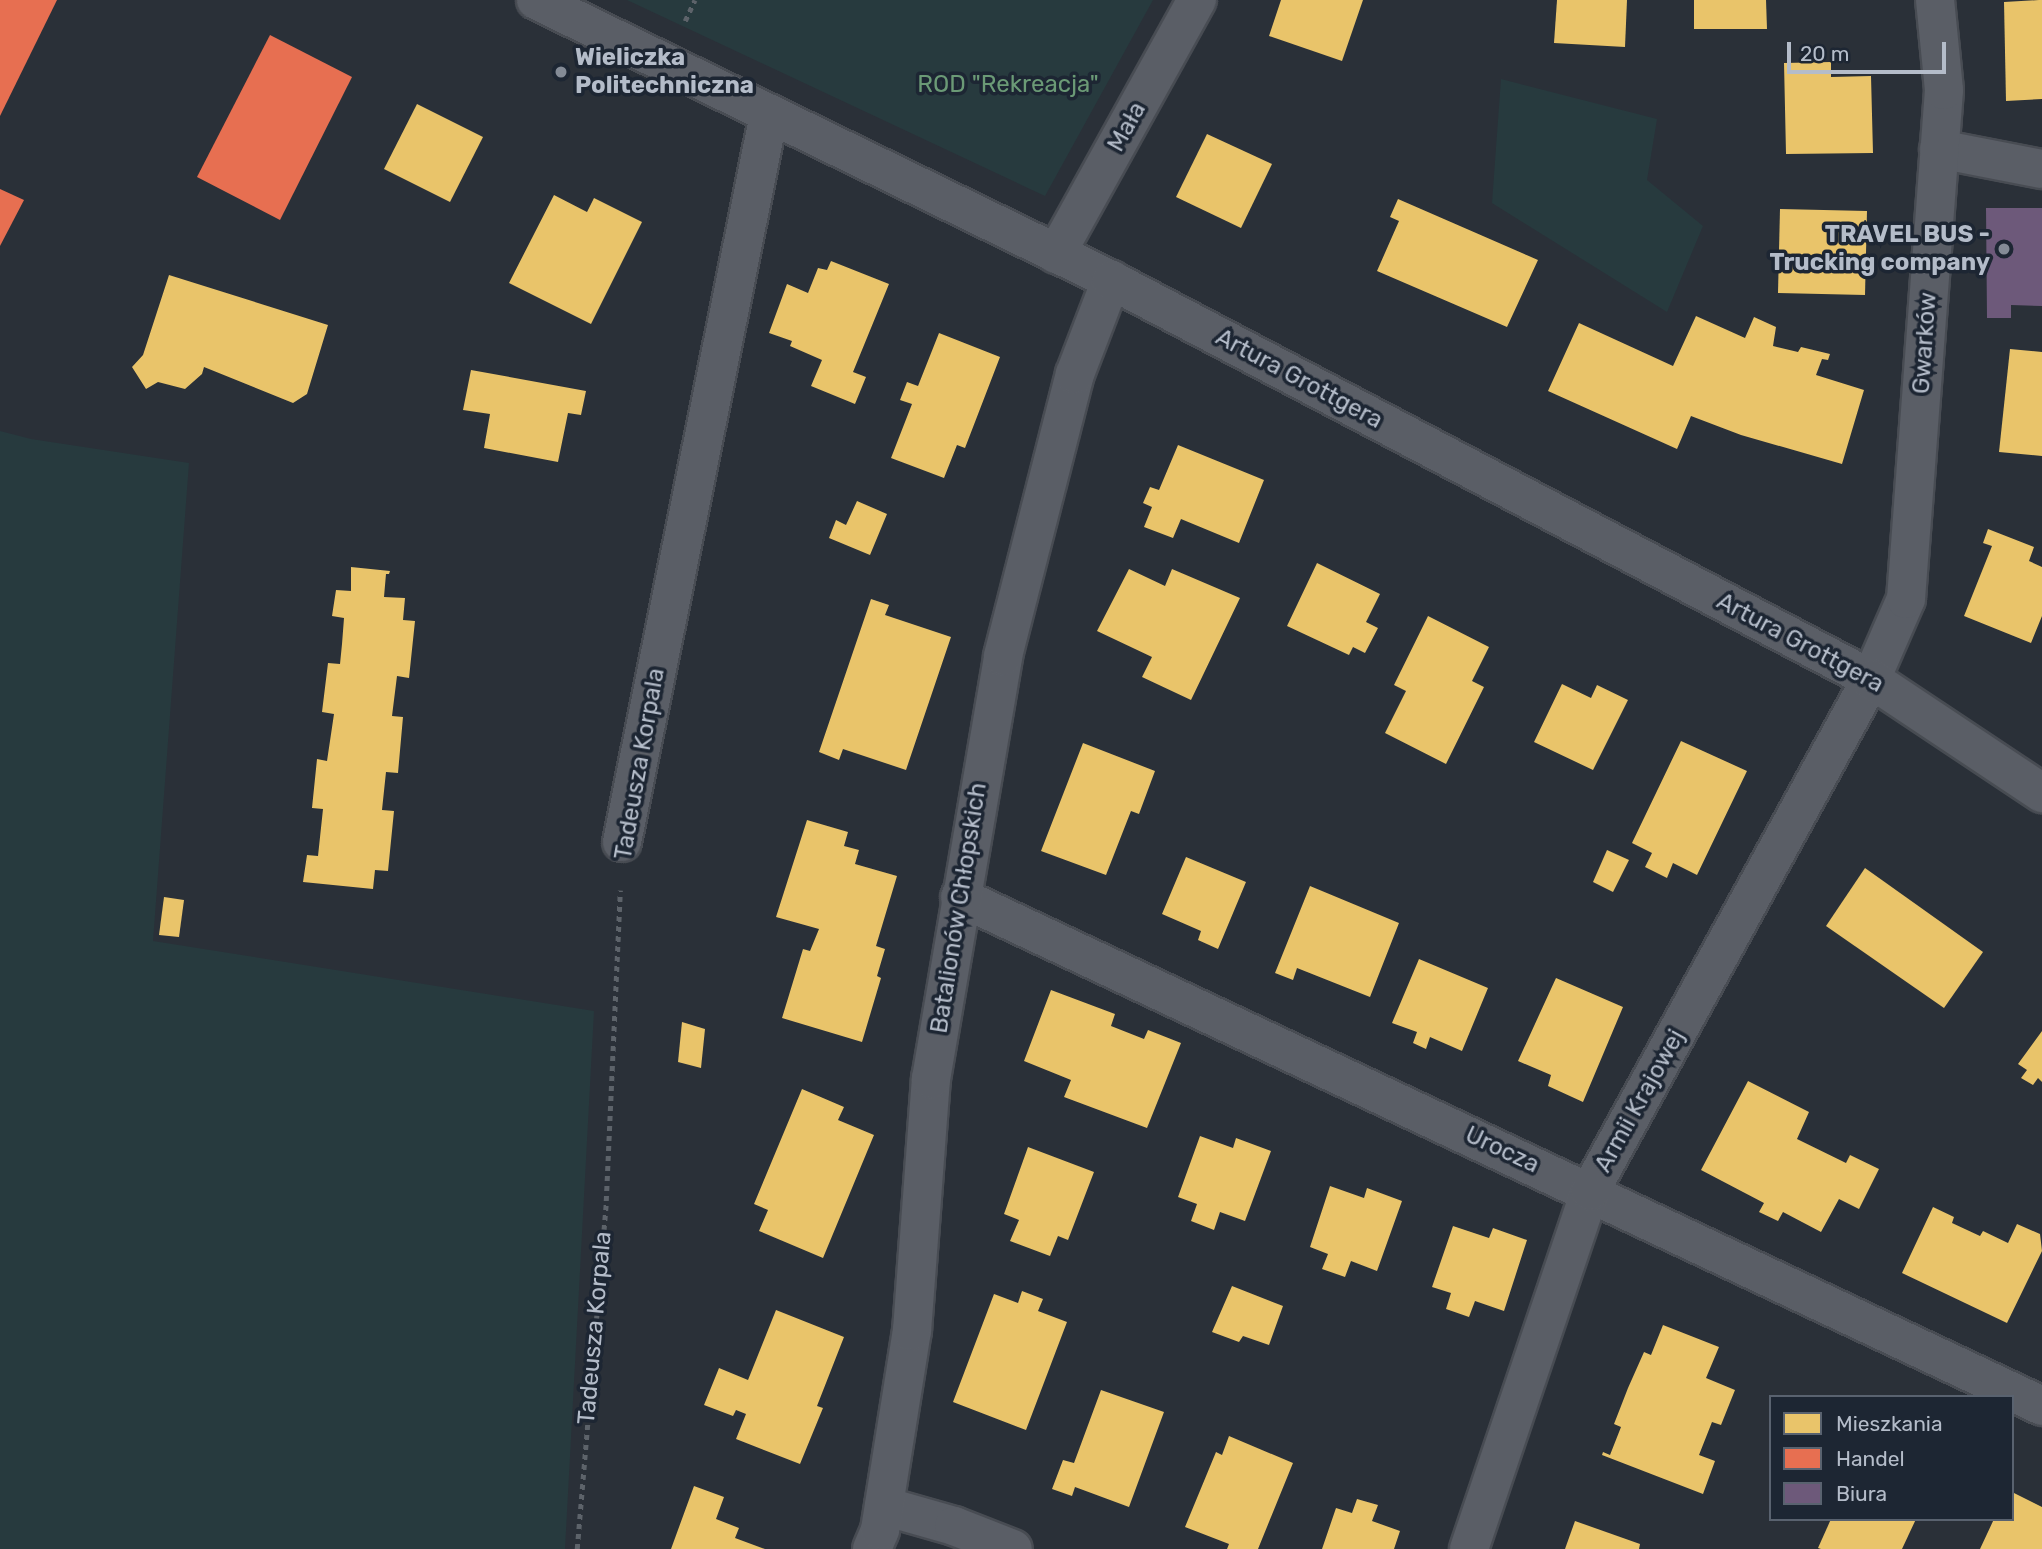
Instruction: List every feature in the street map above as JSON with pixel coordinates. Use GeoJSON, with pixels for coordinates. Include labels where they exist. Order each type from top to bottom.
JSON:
{"type":"FeatureCollection","features":[{"type":"Feature","properties":{"kind":"street","name":"Artura Grottgera"},"geometry":{"type":"LineString","coordinates":[[536,0],[1111,280],[1871,679],[2042,793]]}},
{"type":"Feature","properties":{"kind":"street","name":"Mała"},"geometry":{"type":"LineString","coordinates":[[1056,254],[1197,0]]}},
{"type":"Feature","properties":{"kind":"street","name":"Gwarków"},"geometry":{"type":"LineString","coordinates":[[1871,679],[1906,599],[1944,90],[1935,0]]}},
{"type":"Feature","properties":{"kind":"street","name":"Tadeusza Korpala"},"geometry":{"type":"LineString","coordinates":[[622,842],[769,114]]}},
{"type":"Feature","properties":{"kind":"street"},"geometry":{"type":"LineString","coordinates":[[1939,149],[2042,169]]}},
{"type":"Feature","properties":{"kind":"street","name":"Batalionów Chłopskich"},"geometry":{"type":"LineString","coordinates":[[872,1549],[880,1530],[912,1331],[931,1079],[1003,656],[1075,374],[1111,280]]}},
{"type":"Feature","properties":{"kind":"street","name":"Armii Krajowej"},"geometry":{"type":"LineString","coordinates":[[1469,1549],[1590,1191],[1871,679]]}},
{"type":"Feature","properties":{"kind":"street","name":"Urocza"},"geometry":{"type":"LineString","coordinates":[[960,897],[1590,1191],[2042,1406]]}},
{"type":"Feature","properties":{"kind":"street"},"geometry":{"type":"LineString","coordinates":[[884,1506],[954,1526],[1013,1549]]}},
{"type":"Feature","properties":{"kind":"path","name":"Tadeusza Korpala"},"geometry":{"type":"LineString","coordinates":[[577,1549],[606,1201],[622,842]]}},
{"type":"Feature","properties":{"kind":"green space","name":"ROD \"Rekreacja\""},"geometry":{"type":"Polygon","coordinates":[[[627,0],[1153,0],[1045,196],[627,0]]]}},
{"type":"Feature","properties":{"kind":"green space"},"geometry":{"type":"Polygon","coordinates":[[[1501,79],[1657,119],[1647,180],[1703,226],[1667,312],[1492,203],[1501,79]]]}},
{"type":"Feature","properties":{"kind":"green space"},"geometry":{"type":"Polygon","coordinates":[[[0,431],[31,439],[189,463],[153,941],[594,1011],[565,1549],[0,1549],[0,431]]]}},
{"type":"Feature","properties":{"kind":"building: Mieszkania"},"geometry":{"type":"Polygon","coordinates":[[[1281,0],[1363,0],[1342,61],[1269,36],[1281,0]]]}},
{"type":"Feature","properties":{"kind":"building: Mieszkania"},"geometry":{"type":"Polygon","coordinates":[[[1557,0],[1627,0],[1625,47],[1554,43],[1557,0]]]}},
{"type":"Feature","properties":{"kind":"building: Mieszkania"},"geometry":{"type":"Polygon","coordinates":[[[1694,0],[1766,0],[1767,29],[1694,29],[1694,0]]]}},
{"type":"Feature","properties":{"kind":"building: Mieszkania"},"geometry":{"type":"Polygon","coordinates":[[[2042,0],[2042,99],[2006,101],[2004,2],[2042,0]]]}},
{"type":"Feature","properties":{"kind":"building: Mieszkania"},"geometry":{"type":"Polygon","coordinates":[[[1831,62],[1831,77],[1871,76],[1873,153],[1786,154],[1784,63],[1831,62]]]}},
{"type":"Feature","properties":{"kind":"building: Mieszkania"},"geometry":{"type":"Polygon","coordinates":[[[417,104],[483,137],[450,202],[384,169],[417,104]]]}},
{"type":"Feature","properties":{"kind":"building: Mieszkania"},"geometry":{"type":"Polygon","coordinates":[[[1207,134],[1272,164],[1241,228],[1176,197],[1207,134]]]}},
{"type":"Feature","properties":{"kind":"building: Mieszkania"},"geometry":{"type":"Polygon","coordinates":[[[554,195],[587,212],[594,198],[642,222],[591,324],[509,283],[554,195]]]}},
{"type":"Feature","properties":{"kind":"building: Mieszkania"},"geometry":{"type":"Polygon","coordinates":[[[1398,199],[1538,260],[1507,327],[1377,271],[1399,221],[1390,217],[1398,199]]]}},
{"type":"Feature","properties":{"kind":"building: Mieszkania"},"geometry":{"type":"Polygon","coordinates":[[[1780,209],[1867,211],[1865,295],[1778,293],[1780,209]]]}},
{"type":"Feature","properties":{"kind":"building: Mieszkania"},"geometry":{"type":"Polygon","coordinates":[[[831,261],[889,284],[853,372],[866,377],[855,404],[811,386],[822,360],[790,346],[792,341],[769,333],[787,284],[808,293],[818,268],[827,270],[831,261]]]}},
{"type":"Feature","properties":{"kind":"building: Mieszkania"},"geometry":{"type":"Polygon","coordinates":[[[169,275],[328,325],[307,394],[293,403],[204,367],[202,374],[185,389],[158,382],[146,389],[132,367],[143,355],[169,275]]]}},
{"type":"Feature","properties":{"kind":"building: Mieszkania"},"geometry":{"type":"Polygon","coordinates":[[[1696,316],[1745,338],[1754,317],[1776,327],[1773,346],[1798,352],[1801,347],[1830,354],[1828,360],[1822,359],[1816,375],[1864,390],[1842,464],[1741,435],[1691,416],[1677,449],[1548,391],[1579,323],[1673,366],[1696,316]]]}},
{"type":"Feature","properties":{"kind":"building: Mieszkania"},"geometry":{"type":"Polygon","coordinates":[[[939,333],[1000,357],[965,448],[957,445],[944,478],[891,458],[912,404],[900,400],[907,382],[918,386],[939,333]]]}},
{"type":"Feature","properties":{"kind":"building: Mieszkania"},"geometry":{"type":"Polygon","coordinates":[[[2010,349],[2042,352],[2042,456],[1999,452],[2010,349]]]}},
{"type":"Feature","properties":{"kind":"building: Mieszkania"},"geometry":{"type":"Polygon","coordinates":[[[471,370],[586,391],[581,415],[568,413],[558,462],[484,448],[490,414],[463,410],[471,370]]]}},
{"type":"Feature","properties":{"kind":"building: Mieszkania"},"geometry":{"type":"Polygon","coordinates":[[[1178,445],[1264,480],[1239,543],[1181,519],[1173,538],[1144,527],[1152,507],[1143,503],[1150,487],[1159,490],[1178,445]]]}},
{"type":"Feature","properties":{"kind":"building: Mieszkania"},"geometry":{"type":"Polygon","coordinates":[[[857,501],[887,514],[870,555],[829,538],[836,520],[846,525],[857,501]]]}},
{"type":"Feature","properties":{"kind":"building: Mieszkania"},"geometry":{"type":"Polygon","coordinates":[[[1988,529],[2034,547],[2029,561],[2042,567],[2042,616],[2031,643],[1964,616],[1992,546],[1983,543],[1988,529]]]}},
{"type":"Feature","properties":{"kind":"building: Mieszkania"},"geometry":{"type":"Polygon","coordinates":[[[1317,563],[1380,594],[1366,622],[1378,628],[1365,653],[1353,647],[1349,655],[1287,626],[1317,563]]]}},
{"type":"Feature","properties":{"kind":"building: Mieszkania"},"geometry":{"type":"Polygon","coordinates":[[[351,567],[390,571],[386,574],[384,597],[405,598],[403,620],[415,621],[409,678],[397,676],[392,716],[403,717],[398,773],[386,772],[382,810],[394,811],[388,871],[375,870],[373,889],[303,882],[307,855],[318,856],[323,809],[312,808],[317,759],[327,761],[334,714],[322,712],[328,663],[340,664],[344,618],[332,616],[336,590],[351,591],[351,567]]]}},
{"type":"Feature","properties":{"kind":"building: Mieszkania"},"geometry":{"type":"Polygon","coordinates":[[[1129,569],[1165,586],[1172,569],[1240,598],[1191,700],[1142,677],[1152,657],[1097,631],[1129,569]]]}},
{"type":"Feature","properties":{"kind":"building: Mieszkania"},"geometry":{"type":"Polygon","coordinates":[[[871,599],[889,605],[885,615],[951,637],[906,770],[843,749],[839,760],[819,752],[871,599]]]}},
{"type":"Feature","properties":{"kind":"building: Mieszkania"},"geometry":{"type":"Polygon","coordinates":[[[1428,616],[1489,647],[1472,681],[1484,687],[1446,764],[1385,733],[1406,691],[1394,685],[1428,616]]]}},
{"type":"Feature","properties":{"kind":"building: Mieszkania"},"geometry":{"type":"Polygon","coordinates":[[[1562,684],[1591,698],[1597,685],[1628,700],[1593,770],[1534,742],[1562,684]]]}},
{"type":"Feature","properties":{"kind":"building: Mieszkania"},"geometry":{"type":"Polygon","coordinates":[[[1681,741],[1747,771],[1697,875],[1673,863],[1667,878],[1645,867],[1652,853],[1632,843],[1681,741]]]}},
{"type":"Feature","properties":{"kind":"building: Mieszkania"},"geometry":{"type":"Polygon","coordinates":[[[1083,743],[1155,771],[1139,814],[1131,811],[1106,875],[1041,851],[1083,743]]]}},
{"type":"Feature","properties":{"kind":"building: Mieszkania"},"geometry":{"type":"Polygon","coordinates":[[[807,820],[848,832],[844,846],[859,850],[855,864],[897,876],[876,946],[885,949],[877,976],[881,978],[862,1042],[782,1018],[803,949],[810,951],[819,929],[776,917],[807,820]]]}},
{"type":"Feature","properties":{"kind":"building: Mieszkania"},"geometry":{"type":"Polygon","coordinates":[[[1607,850],[1629,860],[1613,892],[1593,882],[1607,850]]]}},
{"type":"Feature","properties":{"kind":"building: Mieszkania"},"geometry":{"type":"Polygon","coordinates":[[[1186,857],[1246,882],[1218,949],[1198,940],[1201,931],[1162,914],[1186,857]]]}},
{"type":"Feature","properties":{"kind":"building: Mieszkania"},"geometry":{"type":"Polygon","coordinates":[[[1865,868],[1983,952],[1944,1008],[1826,926],[1865,868]]]}},
{"type":"Feature","properties":{"kind":"building: Mieszkania"},"geometry":{"type":"Polygon","coordinates":[[[1310,886],[1399,923],[1370,997],[1297,968],[1293,980],[1275,973],[1310,886]]]}},
{"type":"Feature","properties":{"kind":"building: Mieszkania"},"geometry":{"type":"Polygon","coordinates":[[[164,897],[184,900],[179,937],[159,935],[164,897]]]}},
{"type":"Feature","properties":{"kind":"building: Mieszkania"},"geometry":{"type":"Polygon","coordinates":[[[1419,959],[1488,988],[1462,1051],[1430,1037],[1426,1049],[1413,1043],[1417,1032],[1392,1023],[1419,959]]]}},
{"type":"Feature","properties":{"kind":"building: Mieszkania"},"geometry":{"type":"Polygon","coordinates":[[[1556,978],[1623,1007],[1583,1102],[1548,1086],[1551,1075],[1518,1061],[1556,978]]]}},
{"type":"Feature","properties":{"kind":"building: Mieszkania"},"geometry":{"type":"Polygon","coordinates":[[[1051,990],[1115,1014],[1111,1026],[1144,1039],[1148,1030],[1181,1043],[1147,1128],[1064,1097],[1071,1080],[1024,1061],[1051,990]]]}},
{"type":"Feature","properties":{"kind":"building: Mieszkania"},"geometry":{"type":"Polygon","coordinates":[[[682,1022],[705,1029],[701,1068],[678,1062],[682,1022]]]}},
{"type":"Feature","properties":{"kind":"building: Mieszkania"},"geometry":{"type":"Polygon","coordinates":[[[2042,1031],[2042,1082],[2038,1078],[2033,1085],[2021,1078],[2027,1070],[2018,1064],[2042,1031]]]}},
{"type":"Feature","properties":{"kind":"building: Mieszkania"},"geometry":{"type":"Polygon","coordinates":[[[1748,1081],[1809,1112],[1797,1139],[1846,1163],[1850,1155],[1879,1169],[1859,1209],[1839,1199],[1821,1232],[1783,1212],[1778,1221],[1759,1212],[1764,1203],[1701,1170],[1748,1081]]]}},
{"type":"Feature","properties":{"kind":"building: Mieszkania"},"geometry":{"type":"Polygon","coordinates":[[[802,1089],[844,1107],[838,1120],[874,1135],[823,1258],[759,1231],[768,1210],[754,1204],[802,1089]]]}},
{"type":"Feature","properties":{"kind":"building: Mieszkania"},"geometry":{"type":"Polygon","coordinates":[[[1200,1136],[1233,1148],[1236,1138],[1271,1151],[1245,1221],[1220,1212],[1214,1230],[1191,1221],[1197,1204],[1178,1197],[1200,1136]]]}},
{"type":"Feature","properties":{"kind":"building: Mieszkania"},"geometry":{"type":"Polygon","coordinates":[[[1028,1147],[1094,1172],[1068,1240],[1058,1236],[1050,1256],[1010,1241],[1019,1220],[1004,1214],[1028,1147]]]}},
{"type":"Feature","properties":{"kind":"building: Mieszkania"},"geometry":{"type":"Polygon","coordinates":[[[1330,1186],[1364,1198],[1367,1188],[1402,1201],[1377,1271],[1351,1261],[1345,1277],[1322,1269],[1328,1254],[1310,1247],[1330,1186]]]}},
{"type":"Feature","properties":{"kind":"building: Mieszkania"},"geometry":{"type":"Polygon","coordinates":[[[1933,1207],[1954,1217],[1952,1223],[1980,1236],[1983,1231],[2008,1243],[2017,1224],[2040,1234],[2042,1251],[2007,1323],[1902,1273],[1933,1207]]]}},
{"type":"Feature","properties":{"kind":"building: Mieszkania"},"geometry":{"type":"Polygon","coordinates":[[[1453,1226],[1489,1238],[1493,1228],[1527,1240],[1504,1311],[1475,1301],[1469,1317],[1446,1309],[1451,1293],[1432,1287],[1453,1226]]]}},
{"type":"Feature","properties":{"kind":"building: Mieszkania"},"geometry":{"type":"Polygon","coordinates":[[[1232,1286],[1283,1306],[1269,1345],[1243,1336],[1239,1342],[1212,1332],[1232,1286]]]}},
{"type":"Feature","properties":{"kind":"building: Mieszkania"},"geometry":{"type":"Polygon","coordinates":[[[1022,1291],[1043,1299],[1038,1311],[1067,1322],[1026,1430],[953,1402],[994,1294],[1018,1303],[1022,1291]]]}},
{"type":"Feature","properties":{"kind":"building: Mieszkania"},"geometry":{"type":"Polygon","coordinates":[[[776,1310],[844,1337],[817,1406],[823,1408],[800,1464],[736,1439],[746,1414],[736,1410],[733,1416],[704,1405],[719,1368],[748,1380],[776,1310]]]}},
{"type":"Feature","properties":{"kind":"building: Mieszkania"},"geometry":{"type":"Polygon","coordinates":[[[1663,1325],[1719,1347],[1706,1378],[1735,1390],[1721,1425],[1712,1422],[1699,1455],[1715,1461],[1703,1494],[1602,1455],[1603,1452],[1610,1455],[1621,1427],[1614,1424],[1628,1388],[1644,1352],[1651,1355],[1663,1325]]]}},
{"type":"Feature","properties":{"kind":"building: Mieszkania"},"geometry":{"type":"Polygon","coordinates":[[[1101,1390],[1164,1412],[1129,1507],[1075,1487],[1072,1496],[1052,1489],[1063,1460],[1074,1463],[1101,1390]]]}},
{"type":"Feature","properties":{"kind":"building: Mieszkania"},"geometry":{"type":"Polygon","coordinates":[[[1229,1436],[1293,1463],[1258,1549],[1227,1549],[1229,1544],[1185,1527],[1216,1452],[1222,1455],[1229,1436]]]}},
{"type":"Feature","properties":{"kind":"building: Mieszkania"},"geometry":{"type":"Polygon","coordinates":[[[694,1486],[724,1497],[716,1519],[739,1528],[735,1538],[765,1549],[671,1549],[694,1486]]]}},
{"type":"Feature","properties":{"kind":"building: Mieszkania"},"geometry":{"type":"Polygon","coordinates":[[[2014,1493],[2042,1507],[2042,1549],[1980,1549],[1993,1521],[2014,1521],[2014,1493]]]}},
{"type":"Feature","properties":{"kind":"building: Mieszkania"},"geometry":{"type":"Polygon","coordinates":[[[1357,1499],[1378,1505],[1372,1521],[1400,1531],[1394,1549],[1322,1549],[1336,1508],[1352,1513],[1357,1499]]]}},
{"type":"Feature","properties":{"kind":"building: Mieszkania"},"geometry":{"type":"Polygon","coordinates":[[[1575,1521],[1640,1544],[1639,1549],[1565,1549],[1575,1521]]]}},
{"type":"Feature","properties":{"kind":"building: Mieszkania"},"geometry":{"type":"Polygon","coordinates":[[[1830,1521],[1915,1521],[1902,1549],[1818,1548],[1830,1521]]]}},
{"type":"Feature","properties":{"kind":"building: Handel"},"geometry":{"type":"Polygon","coordinates":[[[0,0],[57,0],[0,116],[0,0]]]}},
{"type":"Feature","properties":{"kind":"building: Handel"},"geometry":{"type":"Polygon","coordinates":[[[270,35],[352,77],[280,220],[197,177],[270,35]]]}},
{"type":"Feature","properties":{"kind":"building: Handel"},"geometry":{"type":"Polygon","coordinates":[[[0,189],[24,200],[0,246],[0,189]]]}},
{"type":"Feature","properties":{"kind":"building: Biura"},"geometry":{"type":"Polygon","coordinates":[[[1986,208],[2042,208],[2042,306],[2011,305],[2011,318],[1987,318],[1986,208]]]}},
{"type":"Feature","properties":{"kind":"place","name":"Wieliczka Politechniczna"},"geometry":{"type":"Point","coordinates":[561,72]}},
{"type":"Feature","properties":{"kind":"place","name":"TRAVEL BUS - Trucking company"},"geometry":{"type":"Point","coordinates":[2004,249]}}]}
